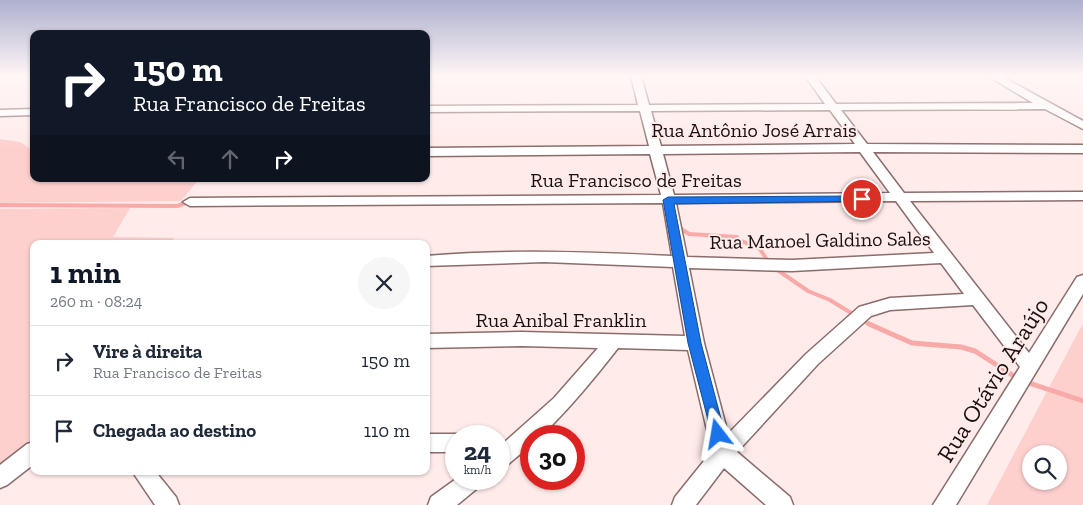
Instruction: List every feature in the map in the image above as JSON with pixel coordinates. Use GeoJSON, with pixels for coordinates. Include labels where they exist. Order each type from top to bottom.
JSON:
{"type":"FeatureCollection","features":[{"type":"Feature","properties":{"kind":"street"},"geometry":{"type":"LineString","coordinates":[[642,100],[668,200],[695,343],[723,453],[782,505]]}},
{"type":"Feature","properties":{"kind":"street"},"geometry":{"type":"LineString","coordinates":[[828,100],[901,199],[1030,367]]}},
{"type":"Feature","properties":{"kind":"street"},"geometry":{"type":"LineString","coordinates":[[1035,100],[1083,126]]}},
{"type":"Feature","properties":{"kind":"street"},"geometry":{"type":"LineString","coordinates":[[430,110],[1047,106]]}},
{"type":"Feature","properties":{"kind":"street"},"geometry":{"type":"LineString","coordinates":[[0,113],[30,112]]}},
{"type":"Feature","properties":{"kind":"street","name":"Rua Antônio José Arrais"},"geometry":{"type":"LineString","coordinates":[[430,152],[864,148],[1083,149]]}},
{"type":"Feature","properties":{"kind":"street","name":"Rua Francisco de Freitas"},"geometry":{"type":"LineString","coordinates":[[190,202],[901,199],[1083,196]]}},
{"type":"Feature","properties":{"kind":"street","name":"Rua Manoel Galdino Sales"},"geometry":{"type":"LineString","coordinates":[[430,261],[472,258],[564,257],[742,265],[813,265],[946,258]]}},
{"type":"Feature","properties":{"kind":"street","name":"Rua Otávio Araújo"},"geometry":{"type":"LineString","coordinates":[[944,505],[1083,281]]}},
{"type":"Feature","properties":{"kind":"street"},"geometry":{"type":"LineString","coordinates":[[684,505],[723,453],[812,359],[864,311],[890,304],[977,299]]}},
{"type":"Feature","properties":{"kind":"street"},"geometry":{"type":"LineString","coordinates":[[510,442],[586,377],[614,340]]}},
{"type":"Feature","properties":{"kind":"street","name":"Rua Anibal Franklin"},"geometry":{"type":"LineString","coordinates":[[430,341],[614,340],[695,343]]}},
{"type":"Feature","properties":{"kind":"street"},"geometry":{"type":"LineString","coordinates":[[430,443],[445,444]]}},
{"type":"Feature","properties":{"kind":"street"},"geometry":{"type":"LineString","coordinates":[[0,478],[30,454]]}},
{"type":"Feature","properties":{"kind":"street"},"geometry":{"type":"LineString","coordinates":[[145,475],[168,505]]}},
{"type":"Feature","properties":{"kind":"street"},"geometry":{"type":"LineString","coordinates":[[439,505],[459,490]]}},
{"type":"Feature","properties":{"kind":"shaded area"},"geometry":{"type":"Polygon","coordinates":[[[0,139],[20,142],[30,148],[30,182],[197,182],[181,201],[0,203],[0,139]]]}},
{"type":"Feature","properties":{"kind":"shaded area"},"geometry":{"type":"Polygon","coordinates":[[[130,208],[113,237],[174,238],[173,240],[30,240],[30,444],[0,468],[0,209],[130,208]]]}},
{"type":"Feature","properties":{"kind":"shaded area"},"geometry":{"type":"Polygon","coordinates":[[[1083,323],[1083,505],[987,505],[1083,323]]]}},
{"type":"Feature","properties":{"kind":"waterway"},"geometry":{"type":"LineString","coordinates":[[0,205],[177,206],[189,202]]}},
{"type":"Feature","properties":{"kind":"waterway"},"geometry":{"type":"LineString","coordinates":[[678,227],[689,234],[737,237],[737,239],[760,249],[769,263]]}},
{"type":"Feature","properties":{"kind":"waterway"},"geometry":{"type":"LineString","coordinates":[[776,269],[808,291],[830,300],[856,316]]}},
{"type":"Feature","properties":{"kind":"waterway"},"geometry":{"type":"LineString","coordinates":[[862,320],[870,324]]}},
{"type":"Feature","properties":{"kind":"waterway"},"geometry":{"type":"LineString","coordinates":[[870,324],[912,343],[961,347],[975,351],[1017,378]]}},
{"type":"Feature","properties":{"kind":"waterway"},"geometry":{"type":"LineString","coordinates":[[1026,382],[1083,401]]}},
{"type":"Feature","properties":{"kind":"route"},"geometry":{"type":"LineString","coordinates":[[718,434],[695,343],[668,200],[862,199]]}}]}
